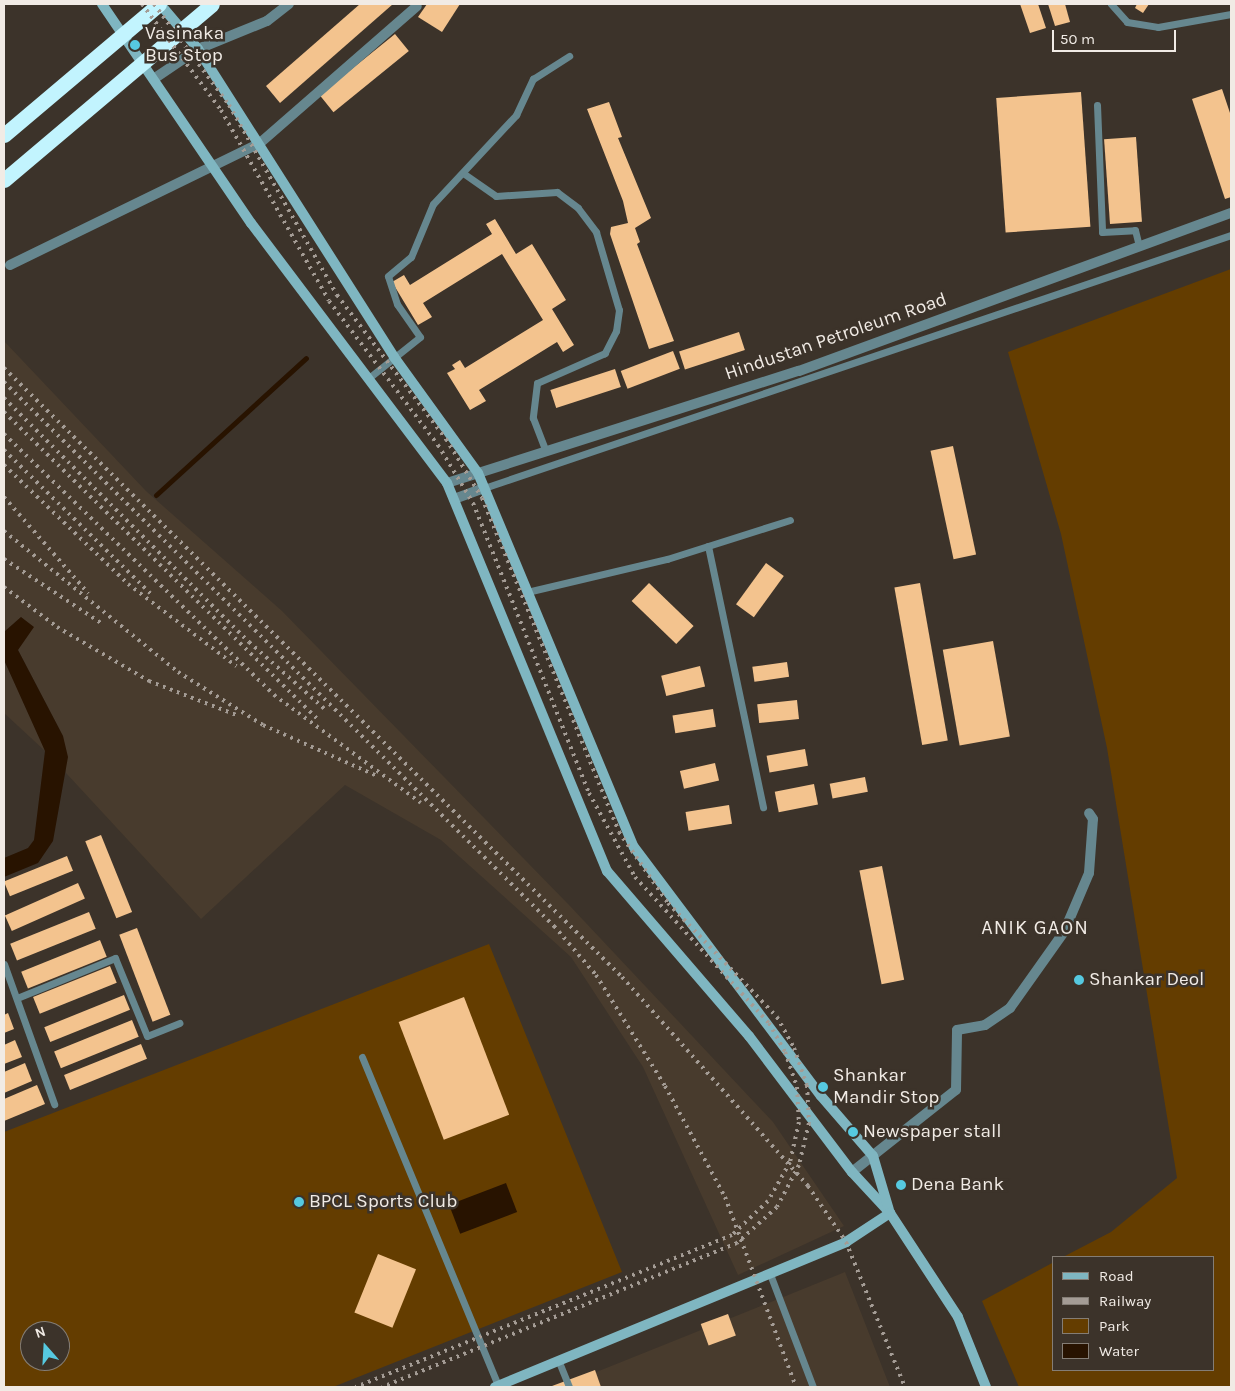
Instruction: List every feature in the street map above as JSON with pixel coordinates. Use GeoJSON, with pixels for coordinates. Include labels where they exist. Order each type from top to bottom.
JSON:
{"type":"FeatureCollection","features":[{"type":"Feature","properties":{"kind":"highway"},"geometry":{"type":"LineString","coordinates":[[4,135],[159,4]]}},
{"type":"Feature","properties":{"kind":"highway"},"geometry":{"type":"LineString","coordinates":[[4,180],[212,4]]}},
{"type":"Feature","properties":{"kind":"main road"},"geometry":{"type":"LineString","coordinates":[[102,4],[216,166],[251,223],[370,377],[448,483],[607,870],[750,1036],[852,1172],[890,1213],[958,1317],[986,1387]]}},
{"type":"Feature","properties":{"kind":"main road"},"geometry":{"type":"LineString","coordinates":[[159,4],[198,49],[260,143],[394,357],[478,473],[634,848],[821,1096],[873,1156],[890,1213]]}},
{"type":"Feature","properties":{"kind":"main road"},"geometry":{"type":"LineString","coordinates":[[497,1387],[770,1274],[872,1229],[890,1213]]}},
{"type":"Feature","properties":{"kind":"street"},"geometry":{"type":"LineString","coordinates":[[155,78],[198,49],[267,21],[289,4]]}},
{"type":"Feature","properties":{"kind":"street"},"geometry":{"type":"LineString","coordinates":[[10,266],[260,143],[417,6]]}},
{"type":"Feature","properties":{"kind":"street","name":"Hindustan Petroleum Road"},"geometry":{"type":"LineString","coordinates":[[448,483],[799,371],[1231,213]]}},
{"type":"Feature","properties":{"kind":"street"},"geometry":{"type":"LineString","coordinates":[[454,499],[484,488]]}},
{"type":"Feature","properties":{"kind":"street"},"geometry":{"type":"LineString","coordinates":[[852,1172],[956,1090],[957,1030],[985,1025],[1010,1008],[1064,932],[1089,873],[1093,819],[1089,813]]}},
{"type":"Feature","properties":{"kind":"lane"},"geometry":{"type":"LineString","coordinates":[[1111,4],[1127,22],[1158,27],[1231,14]]}},
{"type":"Feature","properties":{"kind":"lane"},"geometry":{"type":"LineString","coordinates":[[370,377],[420,337],[397,304],[388,276],[410,257],[434,204],[516,115],[533,79],[569,56]]}},
{"type":"Feature","properties":{"kind":"lane"},"geometry":{"type":"LineString","coordinates":[[1097,104],[1102,232],[1135,230],[1139,246]]}},
{"type":"Feature","properties":{"kind":"lane"},"geometry":{"type":"LineString","coordinates":[[463,173],[496,196],[557,192],[578,208],[596,232],[619,310],[616,331],[605,353],[537,383],[534,418],[546,452]]}},
{"type":"Feature","properties":{"kind":"lane"},"geometry":{"type":"LineString","coordinates":[[484,488],[1231,235]]}},
{"type":"Feature","properties":{"kind":"lane"},"geometry":{"type":"LineString","coordinates":[[527,592],[708,546],[790,520]]}},
{"type":"Feature","properties":{"kind":"lane"},"geometry":{"type":"LineString","coordinates":[[708,546],[763,807]]}},
{"type":"Feature","properties":{"kind":"lane"},"geometry":{"type":"LineString","coordinates":[[17,998],[115,958],[147,1036],[179,1024]]}},
{"type":"Feature","properties":{"kind":"lane"},"geometry":{"type":"LineString","coordinates":[[4,964],[54,1104]]}},
{"type":"Feature","properties":{"kind":"lane"},"geometry":{"type":"LineString","coordinates":[[362,1057],[497,1387]]}},
{"type":"Feature","properties":{"kind":"lane"},"geometry":{"type":"LineString","coordinates":[[770,1274],[814,1387]]}},
{"type":"Feature","properties":{"kind":"lane"},"geometry":{"type":"LineString","coordinates":[[559,1362],[569,1387]]}},
{"type":"Feature","properties":{"kind":"shaded area"},"geometry":{"type":"Polygon","coordinates":[[[4,341],[146,491],[282,611],[570,906],[773,1122],[844,1226],[738,1275],[643,1067],[571,957],[441,840],[345,785],[201,919],[66,773],[63,736],[18,650],[28,624],[21,617],[4,632],[4,341]]]}},
{"type":"Feature","properties":{"kind":"shaded area"},"geometry":{"type":"Polygon","coordinates":[[[4,660],[37,728],[45,751],[4,713],[4,660]]]}},
{"type":"Feature","properties":{"kind":"shaded area"},"geometry":{"type":"Polygon","coordinates":[[[845,1272],[890,1387],[559,1387],[766,1304],[845,1272]]]}},
{"type":"Feature","properties":{"kind":"green space"},"geometry":{"type":"Polygon","coordinates":[[[1231,269],[1231,1387],[1019,1387],[982,1301],[1052,1263],[1052,1371],[1215,1371],[1215,1256],[1065,1256],[1111,1232],[1177,1178],[1107,748],[1061,534],[1008,352],[1231,269]]]}},
{"type":"Feature","properties":{"kind":"green space","name":"BPCL Sports Club"},"geometry":{"type":"Polygon","coordinates":[[[489,944],[622,1272],[333,1387],[4,1387],[4,1132],[489,944]]]}},
{"type":"Feature","properties":{"kind":"water"},"geometry":{"type":"Polygon","coordinates":[[[21,617],[34,627],[18,650],[63,736],[68,757],[53,841],[38,863],[4,877],[4,858],[28,848],[34,840],[45,751],[4,660],[4,632],[21,617]]]}},
{"type":"Feature","properties":{"kind":"water"},"geometry":{"type":"Polygon","coordinates":[[[506,1183],[517,1212],[460,1234],[449,1205],[506,1183]]]}},
{"type":"Feature","properties":{"kind":"building"},"geometry":{"type":"Polygon","coordinates":[[[360,4],[393,4],[280,103],[266,86],[360,4]]]}},
{"type":"Feature","properties":{"kind":"building"},"geometry":{"type":"Polygon","coordinates":[[[427,4],[460,4],[442,32],[418,17],[427,4]]]}},
{"type":"Feature","properties":{"kind":"building"},"geometry":{"type":"Polygon","coordinates":[[[1020,4],[1038,4],[1046,28],[1030,33],[1020,4]]]}},
{"type":"Feature","properties":{"kind":"building"},"geometry":{"type":"Polygon","coordinates":[[[1048,4],[1065,4],[1070,22],[1055,26],[1048,4]]]}},
{"type":"Feature","properties":{"kind":"building"},"geometry":{"type":"Polygon","coordinates":[[[1137,4],[1149,4],[1143,13],[1135,8],[1137,4]]]}},
{"type":"Feature","properties":{"kind":"building"},"geometry":{"type":"Polygon","coordinates":[[[395,34],[409,51],[333,112],[320,95],[395,34]]]}},
{"type":"Feature","properties":{"kind":"building"},"geometry":{"type":"Polygon","coordinates":[[[1222,89],[1231,116],[1231,197],[1225,199],[1192,99],[1222,89]]]}},
{"type":"Feature","properties":{"kind":"building"},"geometry":{"type":"Polygon","coordinates":[[[1081,92],[1090,227],[1006,233],[996,98],[1081,92]]]}},
{"type":"Feature","properties":{"kind":"building"},"geometry":{"type":"Polygon","coordinates":[[[609,102],[622,137],[618,138],[651,218],[635,228],[640,242],[637,244],[674,341],[649,349],[610,234],[611,227],[628,223],[623,201],[587,109],[609,102]]]}},
{"type":"Feature","properties":{"kind":"building"},"geometry":{"type":"Polygon","coordinates":[[[1136,137],[1142,222],[1110,224],[1104,139],[1136,137]]]}},
{"type":"Feature","properties":{"kind":"building"},"geometry":{"type":"Polygon","coordinates":[[[495,219],[516,254],[532,244],[566,300],[552,309],[574,345],[563,352],[557,342],[479,390],[486,401],[470,410],[447,373],[455,369],[452,365],[460,360],[465,368],[543,320],[502,254],[423,303],[432,317],[418,325],[392,282],[404,275],[410,285],[492,234],[486,224],[495,219]]]}},
{"type":"Feature","properties":{"kind":"building"},"geometry":{"type":"Polygon","coordinates":[[[739,332],[745,350],[685,370],[679,351],[739,332]]]}},
{"type":"Feature","properties":{"kind":"building"},"geometry":{"type":"Polygon","coordinates":[[[673,351],[680,369],[628,389],[621,371],[673,351]]]}},
{"type":"Feature","properties":{"kind":"building"},"geometry":{"type":"Polygon","coordinates":[[[615,369],[621,387],[556,408],[550,390],[615,369]]]}},
{"type":"Feature","properties":{"kind":"building"},"geometry":{"type":"Polygon","coordinates":[[[953,446],[976,555],[954,559],[931,451],[953,446]]]}},
{"type":"Feature","properties":{"kind":"building"},"geometry":{"type":"Polygon","coordinates":[[[766,563],[784,576],[754,617],[736,604],[766,563]]]}},
{"type":"Feature","properties":{"kind":"building"},"geometry":{"type":"Polygon","coordinates":[[[649,583],[694,626],[676,644],[632,601],[649,583]]]}},
{"type":"Feature","properties":{"kind":"building"},"geometry":{"type":"Polygon","coordinates":[[[920,583],[948,741],[922,745],[894,588],[920,583]]]}},
{"type":"Feature","properties":{"kind":"building"},"geometry":{"type":"Polygon","coordinates":[[[993,641],[1010,737],[960,745],[943,650],[993,641]]]}},
{"type":"Feature","properties":{"kind":"building"},"geometry":{"type":"Polygon","coordinates":[[[787,662],[789,677],[754,682],[752,667],[787,662]]]}},
{"type":"Feature","properties":{"kind":"building"},"geometry":{"type":"Polygon","coordinates":[[[700,666],[705,686],[666,696],[661,676],[700,666]]]}},
{"type":"Feature","properties":{"kind":"building"},"geometry":{"type":"Polygon","coordinates":[[[797,700],[799,719],[759,723],[757,704],[797,700]]]}},
{"type":"Feature","properties":{"kind":"building"},"geometry":{"type":"Polygon","coordinates":[[[713,709],[716,727],[675,733],[673,715],[713,709]]]}},
{"type":"Feature","properties":{"kind":"building"},"geometry":{"type":"Polygon","coordinates":[[[805,749],[808,766],[770,773],[767,756],[805,749]]]}},
{"type":"Feature","properties":{"kind":"building"},"geometry":{"type":"Polygon","coordinates":[[[715,763],[719,781],[684,789],[680,771],[715,763]]]}},
{"type":"Feature","properties":{"kind":"building"},"geometry":{"type":"Polygon","coordinates":[[[865,777],[868,792],[833,799],[830,784],[865,777]]]}},
{"type":"Feature","properties":{"kind":"building"},"geometry":{"type":"Polygon","coordinates":[[[814,784],[818,805],[779,812],[775,792],[814,784]]]}},
{"type":"Feature","properties":{"kind":"building"},"geometry":{"type":"Polygon","coordinates":[[[729,805],[732,824],[689,831],[686,812],[729,805]]]}},
{"type":"Feature","properties":{"kind":"building"},"geometry":{"type":"Polygon","coordinates":[[[101,835],[132,912],[116,918],[85,841],[101,835]]]}},
{"type":"Feature","properties":{"kind":"building"},"geometry":{"type":"Polygon","coordinates":[[[67,856],[73,871],[10,896],[4,881],[67,856]]]}},
{"type":"Feature","properties":{"kind":"building"},"geometry":{"type":"Polygon","coordinates":[[[882,866],[904,980],[882,984],[859,870],[882,866]]]}},
{"type":"Feature","properties":{"kind":"building"},"geometry":{"type":"Polygon","coordinates":[[[78,883],[85,899],[12,931],[5,916],[78,883]]]}},
{"type":"Feature","properties":{"kind":"building"},"geometry":{"type":"Polygon","coordinates":[[[89,912],[96,929],[17,961],[10,944],[89,912]]]}},
{"type":"Feature","properties":{"kind":"building"},"geometry":{"type":"Polygon","coordinates":[[[137,928],[170,1015],[153,1022],[119,935],[137,928]]]}},
{"type":"Feature","properties":{"kind":"building"},"geometry":{"type":"Polygon","coordinates":[[[100,940],[107,957],[28,989],[21,972],[100,940]]]}},
{"type":"Feature","properties":{"kind":"building"},"geometry":{"type":"Polygon","coordinates":[[[110,966],[117,983],[40,1014],[33,997],[110,966]]]}},
{"type":"Feature","properties":{"kind":"building"},"geometry":{"type":"Polygon","coordinates":[[[124,995],[130,1010],[50,1042],[44,1027],[124,995]]]}},
{"type":"Feature","properties":{"kind":"building"},"geometry":{"type":"Polygon","coordinates":[[[464,997],[509,1115],[444,1140],[399,1022],[464,997]]]}},
{"type":"Feature","properties":{"kind":"building"},"geometry":{"type":"Polygon","coordinates":[[[8,1013],[14,1029],[4,1033],[4,1015],[8,1013]]]}},
{"type":"Feature","properties":{"kind":"building"},"geometry":{"type":"Polygon","coordinates":[[[132,1020],[139,1037],[61,1068],[54,1051],[132,1020]]]}},
{"type":"Feature","properties":{"kind":"building"},"geometry":{"type":"Polygon","coordinates":[[[15,1040],[22,1057],[4,1064],[4,1045],[15,1040]]]}},
{"type":"Feature","properties":{"kind":"building"},"geometry":{"type":"Polygon","coordinates":[[[141,1044],[147,1059],[70,1090],[64,1075],[141,1044]]]}},
{"type":"Feature","properties":{"kind":"building"},"geometry":{"type":"Polygon","coordinates":[[[25,1063],[32,1081],[4,1093],[4,1072],[25,1063]]]}},
{"type":"Feature","properties":{"kind":"building"},"geometry":{"type":"Polygon","coordinates":[[[37,1085],[45,1104],[4,1121],[4,1099],[37,1085]]]}},
{"type":"Feature","properties":{"kind":"building"},"geometry":{"type":"Polygon","coordinates":[[[378,1254],[416,1269],[392,1328],[354,1312],[378,1254]]]}},
{"type":"Feature","properties":{"kind":"building"},"geometry":{"type":"Polygon","coordinates":[[[728,1314],[736,1336],[709,1346],[701,1324],[728,1314]]]}},
{"type":"Feature","properties":{"kind":"building"},"geometry":{"type":"Polygon","coordinates":[[[595,1370],[601,1387],[552,1387],[552,1386],[595,1370]]]}},
{"type":"Feature","properties":{"kind":"waterway"},"geometry":{"type":"LineString","coordinates":[[156,495],[306,358]]}},
{"type":"Feature","properties":{"kind":"railway"},"geometry":{"type":"LineString","coordinates":[[142,4],[221,110],[329,301],[438,445],[473,503],[589,793],[635,877],[769,1023],[785,1052],[797,1087],[799,1122],[790,1162],[768,1201],[732,1235],[355,1387]]}},
{"type":"Feature","properties":{"kind":"railway"},"geometry":{"type":"LineString","coordinates":[[154,4],[229,105],[337,295],[446,439],[482,498],[619,832],[668,903],[777,1017],[794,1048],[807,1085],[809,1123],[799,1165],[777,1207],[737,1243],[382,1387]]}},
{"type":"Feature","properties":{"kind":"railway"},"geometry":{"type":"LineString","coordinates":[[4,368],[622,977],[808,1186],[846,1242],[905,1387]]}},
{"type":"Feature","properties":{"kind":"railway"},"geometry":{"type":"LineString","coordinates":[[4,382],[554,926],[596,975],[665,1086],[725,1197],[796,1387]]}},
{"type":"Feature","properties":{"kind":"railway"},"geometry":{"type":"LineString","coordinates":[[4,398],[249,642],[327,711]]}},
{"type":"Feature","properties":{"kind":"railway"},"geometry":{"type":"LineString","coordinates":[[4,412],[318,720]]}},
{"type":"Feature","properties":{"kind":"railway"},"geometry":{"type":"LineString","coordinates":[[4,434],[274,695],[421,803]]}},
{"type":"Feature","properties":{"kind":"railway"},"geometry":{"type":"LineString","coordinates":[[4,450],[152,595]]}},
{"type":"Feature","properties":{"kind":"railway"},"geometry":{"type":"LineString","coordinates":[[4,465],[128,584],[236,666]]}},
{"type":"Feature","properties":{"kind":"railway"},"geometry":{"type":"LineString","coordinates":[[4,497],[88,593]]}},
{"type":"Feature","properties":{"kind":"railway"},"geometry":{"type":"LineString","coordinates":[[4,531],[178,672],[263,725],[377,776]]}},
{"type":"Feature","properties":{"kind":"railway"},"geometry":{"type":"LineString","coordinates":[[4,559],[101,623]]}},
{"type":"Feature","properties":{"kind":"railway"},"geometry":{"type":"LineString","coordinates":[[4,587],[57,627],[149,681],[239,716]]}},
{"type":"Feature","properties":{"kind":"place","name":"Vasinaka Bus Stop"},"geometry":{"type":"Point","coordinates":[135,45]}},
{"type":"Feature","properties":{"kind":"place","name":"Shankar Deol"},"geometry":{"type":"Point","coordinates":[1079,980]}},
{"type":"Feature","properties":{"kind":"place","name":"Shankar Mandir Stop"},"geometry":{"type":"Point","coordinates":[823,1087]}},
{"type":"Feature","properties":{"kind":"place","name":"Newspaper stall"},"geometry":{"type":"Point","coordinates":[853,1132]}},
{"type":"Feature","properties":{"kind":"place","name":"Dena Bank"},"geometry":{"type":"Point","coordinates":[901,1185]}},
{"type":"Feature","properties":{"kind":"place","name":"BPCL Sports Club"},"geometry":{"type":"Point","coordinates":[299,1202]}},
{"type":"Feature","properties":{"kind":"district","name":"ANIK GAON"},"geometry":{"type":"Point","coordinates":[1035,927]}}]}
